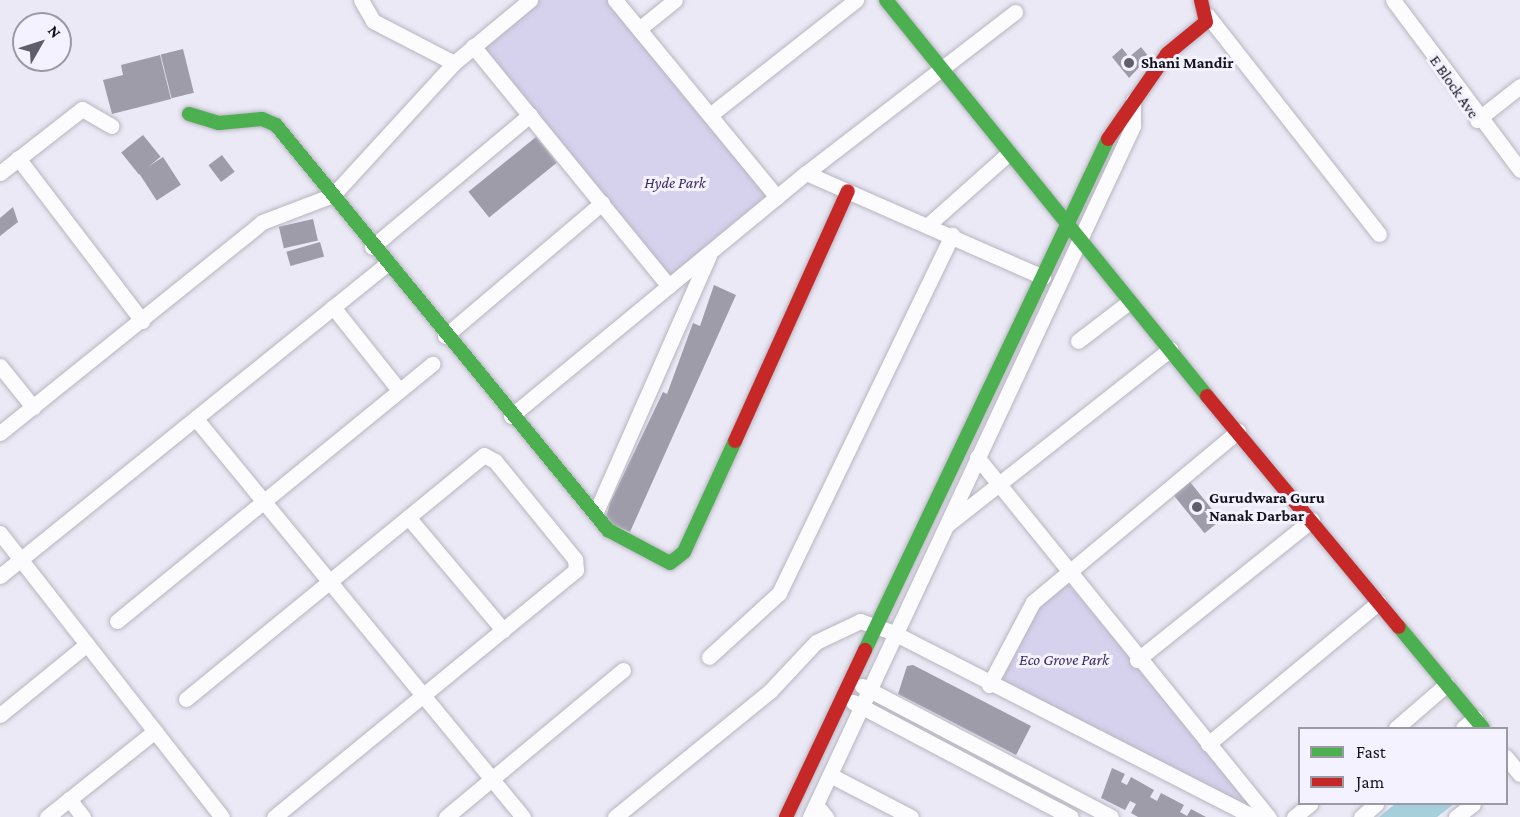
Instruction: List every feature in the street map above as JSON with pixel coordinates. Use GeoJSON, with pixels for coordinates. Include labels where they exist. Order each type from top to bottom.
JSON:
{"type":"FeatureCollection","features":[{"type":"Feature","properties":{"kind":"street"},"geometry":{"type":"LineString","coordinates":[[361,0],[373,21],[454,63]]}},
{"type":"Feature","properties":{"kind":"street"},"geometry":{"type":"LineString","coordinates":[[0,433],[142,321],[262,222],[333,195],[454,63],[530,0]]}},
{"type":"Feature","properties":{"kind":"street"},"geometry":{"type":"LineString","coordinates":[[615,0],[777,197]]}},
{"type":"Feature","properties":{"kind":"street"},"geometry":{"type":"LineString","coordinates":[[639,29],[675,0]]}},
{"type":"Feature","properties":{"kind":"street"},"geometry":{"type":"LineString","coordinates":[[710,115],[855,0]]}},
{"type":"Feature","properties":{"kind":"street"},"geometry":{"type":"LineString","coordinates":[[886,0],[1066,227],[1447,684],[1474,725]]}},
{"type":"Feature","properties":{"kind":"street"},"geometry":{"type":"LineString","coordinates":[[1201,0],[1208,16],[1379,234]]}},
{"type":"Feature","properties":{"kind":"street","name":"E Block Ave"},"geometry":{"type":"LineString","coordinates":[[1393,0],[1478,120],[1520,170]]}},
{"type":"Feature","properties":{"kind":"street"},"geometry":{"type":"LineString","coordinates":[[511,416],[806,173],[1014,12]]}},
{"type":"Feature","properties":{"kind":"street"},"geometry":{"type":"LineString","coordinates":[[786,817],[845,698],[876,625],[1118,117],[1133,101],[1167,54],[1208,16]]}},
{"type":"Feature","properties":{"kind":"street"},"geometry":{"type":"LineString","coordinates":[[474,46],[669,286]]}},
{"type":"Feature","properties":{"kind":"street"},"geometry":{"type":"LineString","coordinates":[[1478,120],[1520,86]]}},
{"type":"Feature","properties":{"kind":"street"},"geometry":{"type":"LineString","coordinates":[[826,817],[813,811],[894,633],[1133,126],[1133,101]]}},
{"type":"Feature","properties":{"kind":"street"},"geometry":{"type":"LineString","coordinates":[[0,173],[82,109],[111,126]]}},
{"type":"Feature","properties":{"kind":"street"},"geometry":{"type":"LineString","coordinates":[[189,114],[219,123],[270,121],[333,195],[386,265],[595,514],[629,545],[670,563],[680,558],[848,191]]}},
{"type":"Feature","properties":{"kind":"street"},"geometry":{"type":"LineString","coordinates":[[372,247],[530,115]]}},
{"type":"Feature","properties":{"kind":"street"},"geometry":{"type":"LineString","coordinates":[[928,225],[1008,154]]}},
{"type":"Feature","properties":{"kind":"street"},"geometry":{"type":"LineString","coordinates":[[18,159],[142,321]]}},
{"type":"Feature","properties":{"kind":"street"},"geometry":{"type":"LineString","coordinates":[[806,173],[952,235],[1043,277]]}},
{"type":"Feature","properties":{"kind":"street"},"geometry":{"type":"LineString","coordinates":[[445,336],[602,203]]}},
{"type":"Feature","properties":{"kind":"street"},"geometry":{"type":"LineString","coordinates":[[709,657],[779,593],[952,235]]}},
{"type":"Feature","properties":{"kind":"street"},"geometry":{"type":"LineString","coordinates":[[595,514],[710,252]]}},
{"type":"Feature","properties":{"kind":"street"},"geometry":{"type":"LineString","coordinates":[[0,576],[386,265]]}},
{"type":"Feature","properties":{"kind":"street"},"geometry":{"type":"LineString","coordinates":[[1078,341],[1129,302]]}},
{"type":"Feature","properties":{"kind":"street"},"geometry":{"type":"LineString","coordinates":[[333,308],[399,390]]}},
{"type":"Feature","properties":{"kind":"street"},"geometry":{"type":"LineString","coordinates":[[946,526],[1170,349]]}},
{"type":"Feature","properties":{"kind":"street"},"geometry":{"type":"LineString","coordinates":[[117,621],[432,364]]}},
{"type":"Feature","properties":{"kind":"street"},"geometry":{"type":"LineString","coordinates":[[0,366],[33,407]]}},
{"type":"Feature","properties":{"kind":"street"},"geometry":{"type":"LineString","coordinates":[[196,419],[523,817]]}},
{"type":"Feature","properties":{"kind":"street"},"geometry":{"type":"LineString","coordinates":[[989,685],[1026,609],[1238,431]]}},
{"type":"Feature","properties":{"kind":"street"},"geometry":{"type":"LineString","coordinates":[[186,699],[479,458],[488,455],[495,461],[578,567],[424,696],[274,817]]}},
{"type":"Feature","properties":{"kind":"street"},"geometry":{"type":"LineString","coordinates":[[977,457],[1067,574],[1269,817]]}},
{"type":"Feature","properties":{"kind":"street"},"geometry":{"type":"LineString","coordinates":[[408,517],[503,630]]}},
{"type":"Feature","properties":{"kind":"street"},"geometry":{"type":"LineString","coordinates":[[1137,660],[1312,520]]}},
{"type":"Feature","properties":{"kind":"street"},"geometry":{"type":"LineString","coordinates":[[0,533],[222,817]]}},
{"type":"Feature","properties":{"kind":"street"},"geometry":{"type":"LineString","coordinates":[[1208,744],[1379,602]]}},
{"type":"Feature","properties":{"kind":"street"},"geometry":{"type":"LineString","coordinates":[[615,817],[770,691],[816,642],[860,621],[894,633],[989,685],[1254,817]]}},
{"type":"Feature","properties":{"kind":"street"},"geometry":{"type":"LineString","coordinates":[[0,715],[87,644]]}},
{"type":"Feature","properties":{"kind":"street"},"geometry":{"type":"LineString","coordinates":[[446,817],[623,670]]}},
{"type":"Feature","properties":{"kind":"street"},"geometry":{"type":"LineString","coordinates":[[852,681],[1111,817]]}},
{"type":"Feature","properties":{"kind":"street"},"geometry":{"type":"LineString","coordinates":[[1398,727],[1447,684]]}},
{"type":"Feature","properties":{"kind":"street"},"geometry":{"type":"LineString","coordinates":[[845,698],[1071,817]]}},
{"type":"Feature","properties":{"kind":"street"},"geometry":{"type":"LineString","coordinates":[[47,817],[154,731]]}},
{"type":"Feature","properties":{"kind":"street"},"geometry":{"type":"LineString","coordinates":[[830,775],[911,817]]}},
{"type":"Feature","properties":{"kind":"street"},"geometry":{"type":"LineString","coordinates":[[69,799],[83,817]]}},
{"type":"Feature","properties":{"kind":"street"},"geometry":{"type":"LineString","coordinates":[[1294,817],[1309,805]]}},
{"type":"Feature","properties":{"kind":"street"},"geometry":{"type":"LineString","coordinates":[[1361,817],[1375,805]]}},
{"type":"Feature","properties":{"kind":"street"},"geometry":{"type":"LineString","coordinates":[[1456,817],[1472,805]]}},
{"type":"Feature","properties":{"kind":"green space","name":"Hyde Park"},"geometry":{"type":"Polygon","coordinates":[[[537,0],[608,0],[768,194],[669,278],[481,45],[537,0]]]}},
{"type":"Feature","properties":{"kind":"green space","name":"Eco Grove Park"},"geometry":{"type":"Polygon","coordinates":[[[1066,581],[1264,817],[993,683],[1031,610],[1066,581]]]}},
{"type":"Feature","properties":{"kind":"water"},"geometry":{"type":"Polygon","coordinates":[[[1394,805],[1453,805],[1437,817],[1379,817],[1394,805]]]}},
{"type":"Feature","properties":{"kind":"building","name":"Shani Mandir"},"geometry":{"type":"Polygon","coordinates":[[[1141,47],[1149,57],[1129,78],[1112,57],[1122,48],[1129,57],[1141,47]]]}},
{"type":"Feature","properties":{"kind":"building"},"geometry":{"type":"Polygon","coordinates":[[[183,49],[194,93],[172,98],[161,55],[183,49]]]}},
{"type":"Feature","properties":{"kind":"building"},"geometry":{"type":"Polygon","coordinates":[[[160,55],[171,99],[112,114],[103,80],[123,75],[121,65],[160,55]]]}},
{"type":"Feature","properties":{"kind":"building"},"geometry":{"type":"Polygon","coordinates":[[[143,135],[161,157],[139,174],[121,153],[143,135]]]}},
{"type":"Feature","properties":{"kind":"building"},"geometry":{"type":"Polygon","coordinates":[[[536,137],[557,163],[489,217],[468,192],[536,137]]]}},
{"type":"Feature","properties":{"kind":"building"},"geometry":{"type":"Polygon","coordinates":[[[222,155],[235,172],[221,182],[208,165],[222,155]]]}},
{"type":"Feature","properties":{"kind":"building"},"geometry":{"type":"Polygon","coordinates":[[[163,157],[181,185],[157,200],[139,173],[163,157]]]}},
{"type":"Feature","properties":{"kind":"building"},"geometry":{"type":"Polygon","coordinates":[[[13,207],[18,222],[0,236],[0,218],[13,207]]]}},
{"type":"Feature","properties":{"kind":"building"},"geometry":{"type":"Polygon","coordinates":[[[313,219],[318,240],[284,248],[279,227],[313,219]]]}},
{"type":"Feature","properties":{"kind":"building"},"geometry":{"type":"Polygon","coordinates":[[[320,242],[324,256],[290,266],[286,252],[320,242]]]}},
{"type":"Feature","properties":{"kind":"building"},"geometry":{"type":"Polygon","coordinates":[[[714,285],[736,295],[630,532],[605,521],[610,503],[663,392],[667,394],[693,323],[700,326],[714,285]]]}},
{"type":"Feature","properties":{"kind":"building","name":"Gurudwara Guru Nanak Darbar"},"geometry":{"type":"Polygon","coordinates":[[[1190,482],[1221,520],[1205,533],[1174,495],[1190,482]]]}},
{"type":"Feature","properties":{"kind":"building"},"geometry":{"type":"Polygon","coordinates":[[[913,665],[1031,726],[1016,755],[898,694],[907,666],[913,665]]]}},
{"type":"Feature","properties":{"kind":"building"},"geometry":{"type":"Polygon","coordinates":[[[1112,768],[1125,774],[1121,782],[1127,785],[1131,777],[1154,790],[1150,797],[1157,801],[1161,793],[1184,805],[1180,812],[1187,816],[1191,809],[1206,817],[1138,817],[1131,813],[1136,804],[1130,801],[1125,810],[1101,798],[1112,768]]]}},
{"type":"Feature","properties":{"kind":"traffic: fast"},"geometry":{"type":"LineString","coordinates":[[886,0],[1207,396]]}},
{"type":"Feature","properties":{"kind":"traffic: fast"},"geometry":{"type":"LineString","coordinates":[[189,114],[219,123],[262,119],[276,125],[608,530],[670,563],[684,552],[735,441]]}},
{"type":"Feature","properties":{"kind":"traffic: fast"},"geometry":{"type":"LineString","coordinates":[[865,650],[1108,139]]}},
{"type":"Feature","properties":{"kind":"traffic: fast"},"geometry":{"type":"LineString","coordinates":[[1399,627],[1482,727]]}},
{"type":"Feature","properties":{"kind":"traffic: jam"},"geometry":{"type":"LineString","coordinates":[[1108,139],[1167,54],[1206,22],[1201,0]]}},
{"type":"Feature","properties":{"kind":"traffic: jam"},"geometry":{"type":"LineString","coordinates":[[735,441],[848,191]]}},
{"type":"Feature","properties":{"kind":"traffic: jam"},"geometry":{"type":"LineString","coordinates":[[1207,396],[1399,627]]}},
{"type":"Feature","properties":{"kind":"traffic: jam"},"geometry":{"type":"LineString","coordinates":[[786,817],[865,650]]}},
{"type":"Feature","properties":{"kind":"place","name":"Shani Mandir"},"geometry":{"type":"Point","coordinates":[1129,63]}},
{"type":"Feature","properties":{"kind":"place","name":"Gurudwara Guru Nanak Darbar"},"geometry":{"type":"Point","coordinates":[1197,507]}}]}
